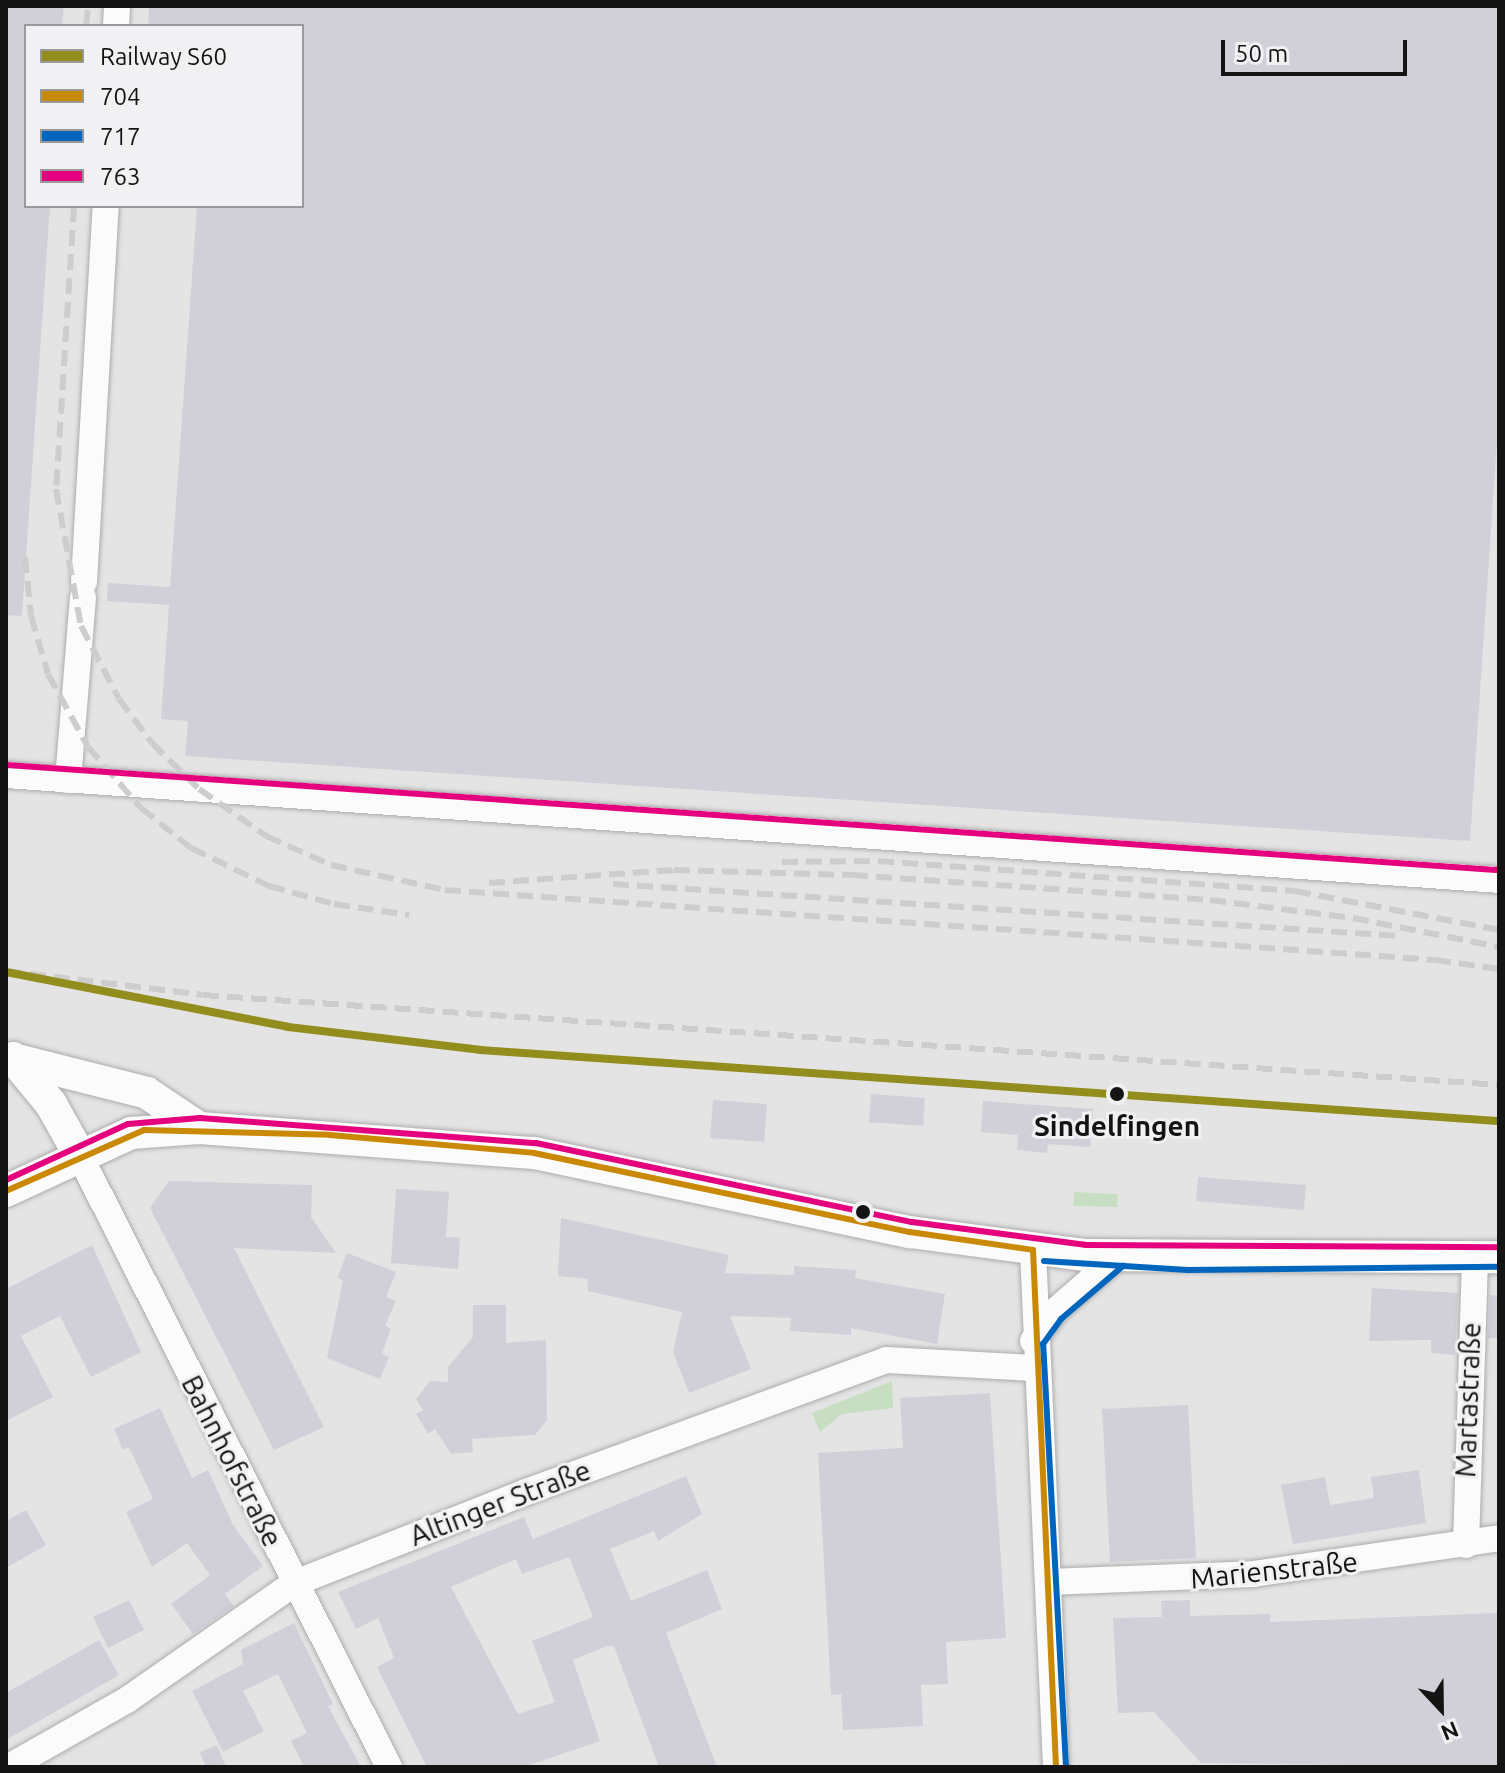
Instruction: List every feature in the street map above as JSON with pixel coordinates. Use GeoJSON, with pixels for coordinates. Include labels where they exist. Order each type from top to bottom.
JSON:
{"type":"FeatureCollection","features":[{"type":"Feature","properties":{"kind":"main road"},"geometry":{"type":"LineString","coordinates":[[10,1056],[147,1093],[199,1128]]}},
{"type":"Feature","properties":{"kind":"main road"},"geometry":{"type":"LineString","coordinates":[[10,1056],[55,1111],[79,1154]]}},
{"type":"Feature","properties":{"kind":"main road"},"geometry":{"type":"LineString","coordinates":[[6,1191],[79,1154],[144,1130],[199,1128],[534,1153],[910,1232],[1033,1250],[1116,1258],[1487,1256]]}},
{"type":"Feature","properties":{"kind":"street"},"geometry":{"type":"LineString","coordinates":[[68,780],[84,590],[106,208]]}},
{"type":"Feature","properties":{"kind":"street"},"geometry":{"type":"LineString","coordinates":[[6,775],[1499,880]]}},
{"type":"Feature","properties":{"kind":"street","name":"Bahnhofstraße"},"geometry":{"type":"LineString","coordinates":[[79,1154],[389,1767]]}},
{"type":"Feature","properties":{"kind":"street"},"geometry":{"type":"LineString","coordinates":[[1033,1250],[1033,1341],[1056,1767]]}},
{"type":"Feature","properties":{"kind":"street","name":"Martastraße"},"geometry":{"type":"LineString","coordinates":[[1466,1545],[1487,1256]]}},
{"type":"Feature","properties":{"kind":"street"},"geometry":{"type":"LineString","coordinates":[[1033,1341],[1054,1312],[1116,1258]]}},
{"type":"Feature","properties":{"kind":"street","name":"Altinger Straße"},"geometry":{"type":"LineString","coordinates":[[9,1767],[127,1700],[295,1583],[855,1368],[915,1360],[1035,1368]]}},
{"type":"Feature","properties":{"kind":"street","name":"Marienstraße"},"geometry":{"type":"LineString","coordinates":[[1048,1582],[1253,1574],[1499,1538]]}},
{"type":"Feature","properties":{"kind":"green space"},"geometry":{"type":"Polygon","coordinates":[[[1074,1192],[1118,1194],[1117,1207],[1073,1206],[1074,1192]]]}},
{"type":"Feature","properties":{"kind":"green space"},"geometry":{"type":"Polygon","coordinates":[[[892,1381],[893,1408],[842,1414],[820,1432],[812,1413],[892,1381]]]}},
{"type":"Feature","properties":{"kind":"building"},"geometry":{"type":"Polygon","coordinates":[[[6,6],[64,6],[62,24],[24,24],[24,208],[50,208],[22,616],[6,615],[6,6]]]}},
{"type":"Feature","properties":{"kind":"building"},"geometry":{"type":"Polygon","coordinates":[[[149,6],[1499,6],[1499,412],[1470,841],[185,756],[188,721],[161,719],[169,605],[107,601],[108,583],[170,587],[197,208],[304,208],[304,24],[148,24],[149,6]]]}},
{"type":"Feature","properties":{"kind":"building"},"geometry":{"type":"Polygon","coordinates":[[[871,1094],[925,1098],[923,1126],[869,1122],[871,1094]]]}},
{"type":"Feature","properties":{"kind":"building"},"geometry":{"type":"Polygon","coordinates":[[[713,1100],[767,1104],[764,1142],[710,1138],[713,1100]]]}},
{"type":"Feature","properties":{"kind":"building"},"geometry":{"type":"Polygon","coordinates":[[[983,1101],[1093,1109],[1090,1147],[1048,1144],[1047,1153],[1017,1150],[1018,1135],[981,1132],[983,1101]]]}},
{"type":"Feature","properties":{"kind":"building"},"geometry":{"type":"Polygon","coordinates":[[[1198,1177],[1306,1185],[1304,1210],[1196,1201],[1198,1177]]]}},
{"type":"Feature","properties":{"kind":"building"},"geometry":{"type":"Polygon","coordinates":[[[169,1181],[312,1185],[311,1217],[336,1253],[234,1248],[324,1427],[274,1450],[150,1208],[169,1181]]]}},
{"type":"Feature","properties":{"kind":"building"},"geometry":{"type":"Polygon","coordinates":[[[396,1189],[449,1192],[446,1237],[460,1238],[458,1269],[391,1263],[396,1189]]]}},
{"type":"Feature","properties":{"kind":"building"},"geometry":{"type":"Polygon","coordinates":[[[561,1218],[729,1255],[725,1273],[794,1275],[794,1266],[856,1270],[855,1278],[945,1294],[937,1344],[851,1328],[851,1335],[790,1331],[791,1318],[730,1316],[751,1369],[689,1393],[673,1352],[682,1312],[588,1291],[587,1279],[558,1276],[561,1218]]]}},
{"type":"Feature","properties":{"kind":"building"},"geometry":{"type":"Polygon","coordinates":[[[92,1245],[141,1352],[91,1377],[60,1316],[21,1336],[53,1397],[6,1421],[6,1289],[92,1245]]]}},
{"type":"Feature","properties":{"kind":"building"},"geometry":{"type":"Polygon","coordinates":[[[347,1253],[396,1272],[386,1297],[396,1301],[385,1326],[391,1329],[382,1354],[389,1357],[380,1379],[327,1358],[343,1280],[337,1278],[347,1253]]]}},
{"type":"Feature","properties":{"kind":"building"},"geometry":{"type":"Polygon","coordinates":[[[1372,1288],[1458,1293],[1455,1355],[1431,1353],[1431,1340],[1369,1341],[1372,1288]]]}},
{"type":"Feature","properties":{"kind":"building"},"geometry":{"type":"Polygon","coordinates":[[[1490,1295],[1499,1296],[1499,1338],[1488,1338],[1490,1295]]]}},
{"type":"Feature","properties":{"kind":"building"},"geometry":{"type":"Polygon","coordinates":[[[473,1305],[506,1305],[506,1343],[546,1340],[547,1420],[535,1435],[472,1439],[473,1452],[451,1454],[435,1429],[428,1434],[416,1414],[423,1410],[416,1399],[430,1381],[448,1382],[448,1367],[473,1337],[473,1305]]]}},
{"type":"Feature","properties":{"kind":"building"},"geometry":{"type":"Polygon","coordinates":[[[990,1393],[1006,1638],[946,1642],[948,1684],[921,1685],[923,1726],[843,1730],[841,1694],[831,1695],[818,1453],[903,1448],[900,1398],[990,1393]]]}},
{"type":"Feature","properties":{"kind":"building"},"geometry":{"type":"Polygon","coordinates":[[[1188,1405],[1196,1558],[1110,1562],[1102,1409],[1188,1405]]]}},
{"type":"Feature","properties":{"kind":"building"},"geometry":{"type":"Polygon","coordinates":[[[160,1408],[192,1478],[208,1470],[233,1525],[263,1566],[225,1594],[234,1606],[193,1634],[171,1604],[210,1575],[187,1543],[152,1567],[126,1512],[153,1499],[129,1447],[123,1450],[114,1429],[160,1408]]]}},
{"type":"Feature","properties":{"kind":"building"},"geometry":{"type":"Polygon","coordinates":[[[1419,1470],[1426,1523],[1293,1544],[1281,1485],[1325,1477],[1330,1505],[1374,1498],[1371,1477],[1419,1470]]]}},
{"type":"Feature","properties":{"kind":"building"},"geometry":{"type":"Polygon","coordinates":[[[686,1476],[702,1514],[658,1541],[654,1531],[610,1549],[631,1601],[707,1570],[722,1609],[666,1633],[717,1767],[659,1767],[614,1646],[607,1646],[573,1660],[600,1741],[523,1767],[427,1767],[377,1667],[394,1658],[378,1618],[356,1629],[338,1592],[524,1517],[533,1539],[686,1476]],[[569,1557],[522,1574],[516,1559],[451,1587],[518,1714],[555,1702],[532,1641],[593,1617],[569,1557]]]}},
{"type":"Feature","properties":{"kind":"building"},"geometry":{"type":"Polygon","coordinates":[[[26,1510],[46,1545],[6,1568],[6,1521],[26,1510]]]}},
{"type":"Feature","properties":{"kind":"building"},"geometry":{"type":"Polygon","coordinates":[[[129,1600],[144,1630],[108,1648],[93,1617],[129,1600]]]}},
{"type":"Feature","properties":{"kind":"building"},"geometry":{"type":"Polygon","coordinates":[[[1190,1600],[1190,1616],[1271,1614],[1270,1622],[1499,1613],[1499,1767],[1201,1763],[1154,1712],[1118,1713],[1113,1618],[1162,1617],[1161,1601],[1190,1600]]]}},
{"type":"Feature","properties":{"kind":"building"},"geometry":{"type":"Polygon","coordinates":[[[294,1623],[333,1704],[328,1706],[361,1767],[304,1767],[291,1741],[307,1733],[278,1674],[243,1691],[264,1731],[223,1752],[192,1691],[243,1664],[241,1650],[294,1623]]]}},
{"type":"Feature","properties":{"kind":"building"},"geometry":{"type":"Polygon","coordinates":[[[99,1640],[119,1675],[6,1740],[6,1693],[99,1640]]]}},
{"type":"Feature","properties":{"kind":"building"},"geometry":{"type":"Polygon","coordinates":[[[217,1745],[226,1767],[206,1767],[200,1752],[217,1745]]]}},
{"type":"Feature","properties":{"kind":"railway"},"geometry":{"type":"LineString","coordinates":[[86,24],[88,6]]}},
{"type":"Feature","properties":{"kind":"railway"},"geometry":{"type":"LineString","coordinates":[[74,208],[56,489],[81,626],[119,699],[152,743],[199,789],[266,836],[331,865],[445,890],[1435,960],[1499,969]]}},
{"type":"Feature","properties":{"kind":"railway"},"geometry":{"type":"LineString","coordinates":[[25,557],[31,616],[48,674],[88,747],[141,808],[191,848],[269,886],[334,904],[409,915]]}},
{"type":"Feature","properties":{"kind":"railway"},"geometry":{"type":"LineString","coordinates":[[782,862],[878,861],[1295,891],[1499,930]]}},
{"type":"Feature","properties":{"kind":"railway"},"geometry":{"type":"LineString","coordinates":[[489,883],[674,870],[852,875],[1210,900],[1353,918],[1499,947]]}},
{"type":"Feature","properties":{"kind":"railway"},"geometry":{"type":"LineString","coordinates":[[613,884],[1399,936]]}},
{"type":"Feature","properties":{"kind":"railway"},"geometry":{"type":"LineString","coordinates":[[6,971],[203,995],[1499,1085]]}},
{"type":"Feature","properties":{"kind":"rail line","name":"S60"},"geometry":{"type":"LineString","coordinates":[[6,972],[288,1027],[480,1050],[1499,1121]]}},
{"type":"Feature","properties":{"kind":"transit line","name":"763"},"geometry":{"type":"LineString","coordinates":[[7,765],[1499,870]]}},
{"type":"Feature","properties":{"kind":"transit line","name":"763"},"geometry":{"type":"LineString","coordinates":[[6,1180],[128,1124],[200,1118],[536,1143],[912,1222],[1086,1245],[1499,1247]]}},
{"type":"Feature","properties":{"kind":"transit line","name":"704"},"geometry":{"type":"LineString","coordinates":[[6,1191],[144,1130],[330,1135],[534,1153],[910,1232],[1033,1250]]}},
{"type":"Feature","properties":{"kind":"transit line","name":"704"},"geometry":{"type":"LineString","coordinates":[[1033,1250],[1056,1767]]}},
{"type":"Feature","properties":{"kind":"transit line","name":"717"},"geometry":{"type":"LineString","coordinates":[[1044,1261],[1188,1270],[1499,1267]]}},
{"type":"Feature","properties":{"kind":"transit line","name":"717"},"geometry":{"type":"LineString","coordinates":[[1066,1766],[1043,1344],[1061,1319],[1123,1266]]}},
{"type":"Feature","properties":{"kind":"place","name":"Sindelfingen"},"geometry":{"type":"Point","coordinates":[1117,1094]}}]}
